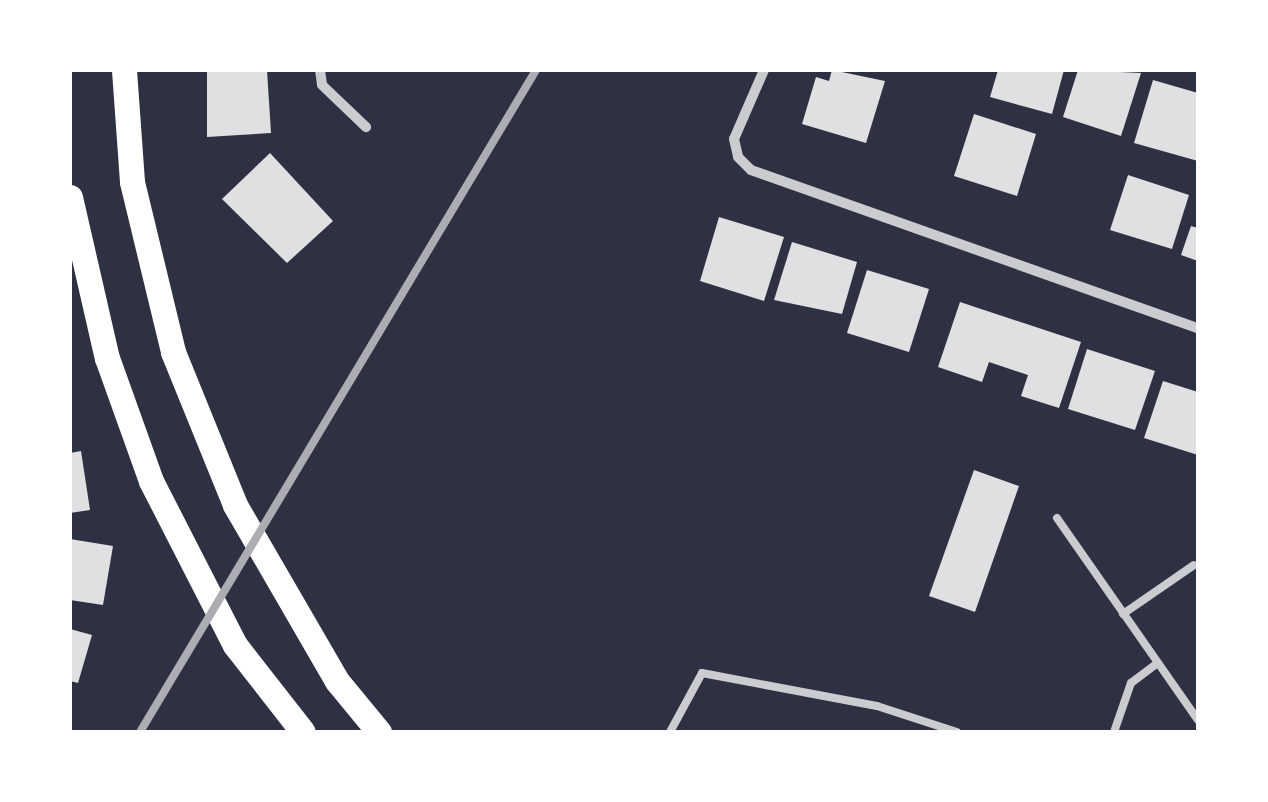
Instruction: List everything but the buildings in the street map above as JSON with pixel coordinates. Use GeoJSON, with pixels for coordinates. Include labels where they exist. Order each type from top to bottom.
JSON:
{"type":"FeatureCollection","features":[{"type":"Feature","properties":{"kind":"main road"},"geometry":{"type":"LineString","coordinates":[[124,70],[132,182],[173,352],[235,505],[337,681],[379,732]]}},
{"type":"Feature","properties":{"kind":"main road"},"geometry":{"type":"LineString","coordinates":[[70,197],[107,358],[150,481],[235,644],[303,732]]}},
{"type":"Feature","properties":{"kind":"street"},"geometry":{"type":"LineString","coordinates":[[320,70],[322,84],[366,127]]}},
{"type":"Feature","properties":{"kind":"street"},"geometry":{"type":"LineString","coordinates":[[764,70],[734,139],[738,156],[752,170],[1198,328]]}},
{"type":"Feature","properties":{"kind":"lane"},"geometry":{"type":"LineString","coordinates":[[1057,518],[1155,665],[1198,720]]}},
{"type":"Feature","properties":{"kind":"lane"},"geometry":{"type":"LineString","coordinates":[[1122,614],[1194,565]]}},
{"type":"Feature","properties":{"kind":"lane"},"geometry":{"type":"LineString","coordinates":[[1114,732],[1131,683],[1155,665]]}},
{"type":"Feature","properties":{"kind":"lane"},"geometry":{"type":"LineString","coordinates":[[670,732],[702,673],[877,706],[956,732]]}},
{"type":"Feature","properties":{"kind":"railway"},"geometry":{"type":"LineString","coordinates":[[140,732],[536,70]]}}]}
